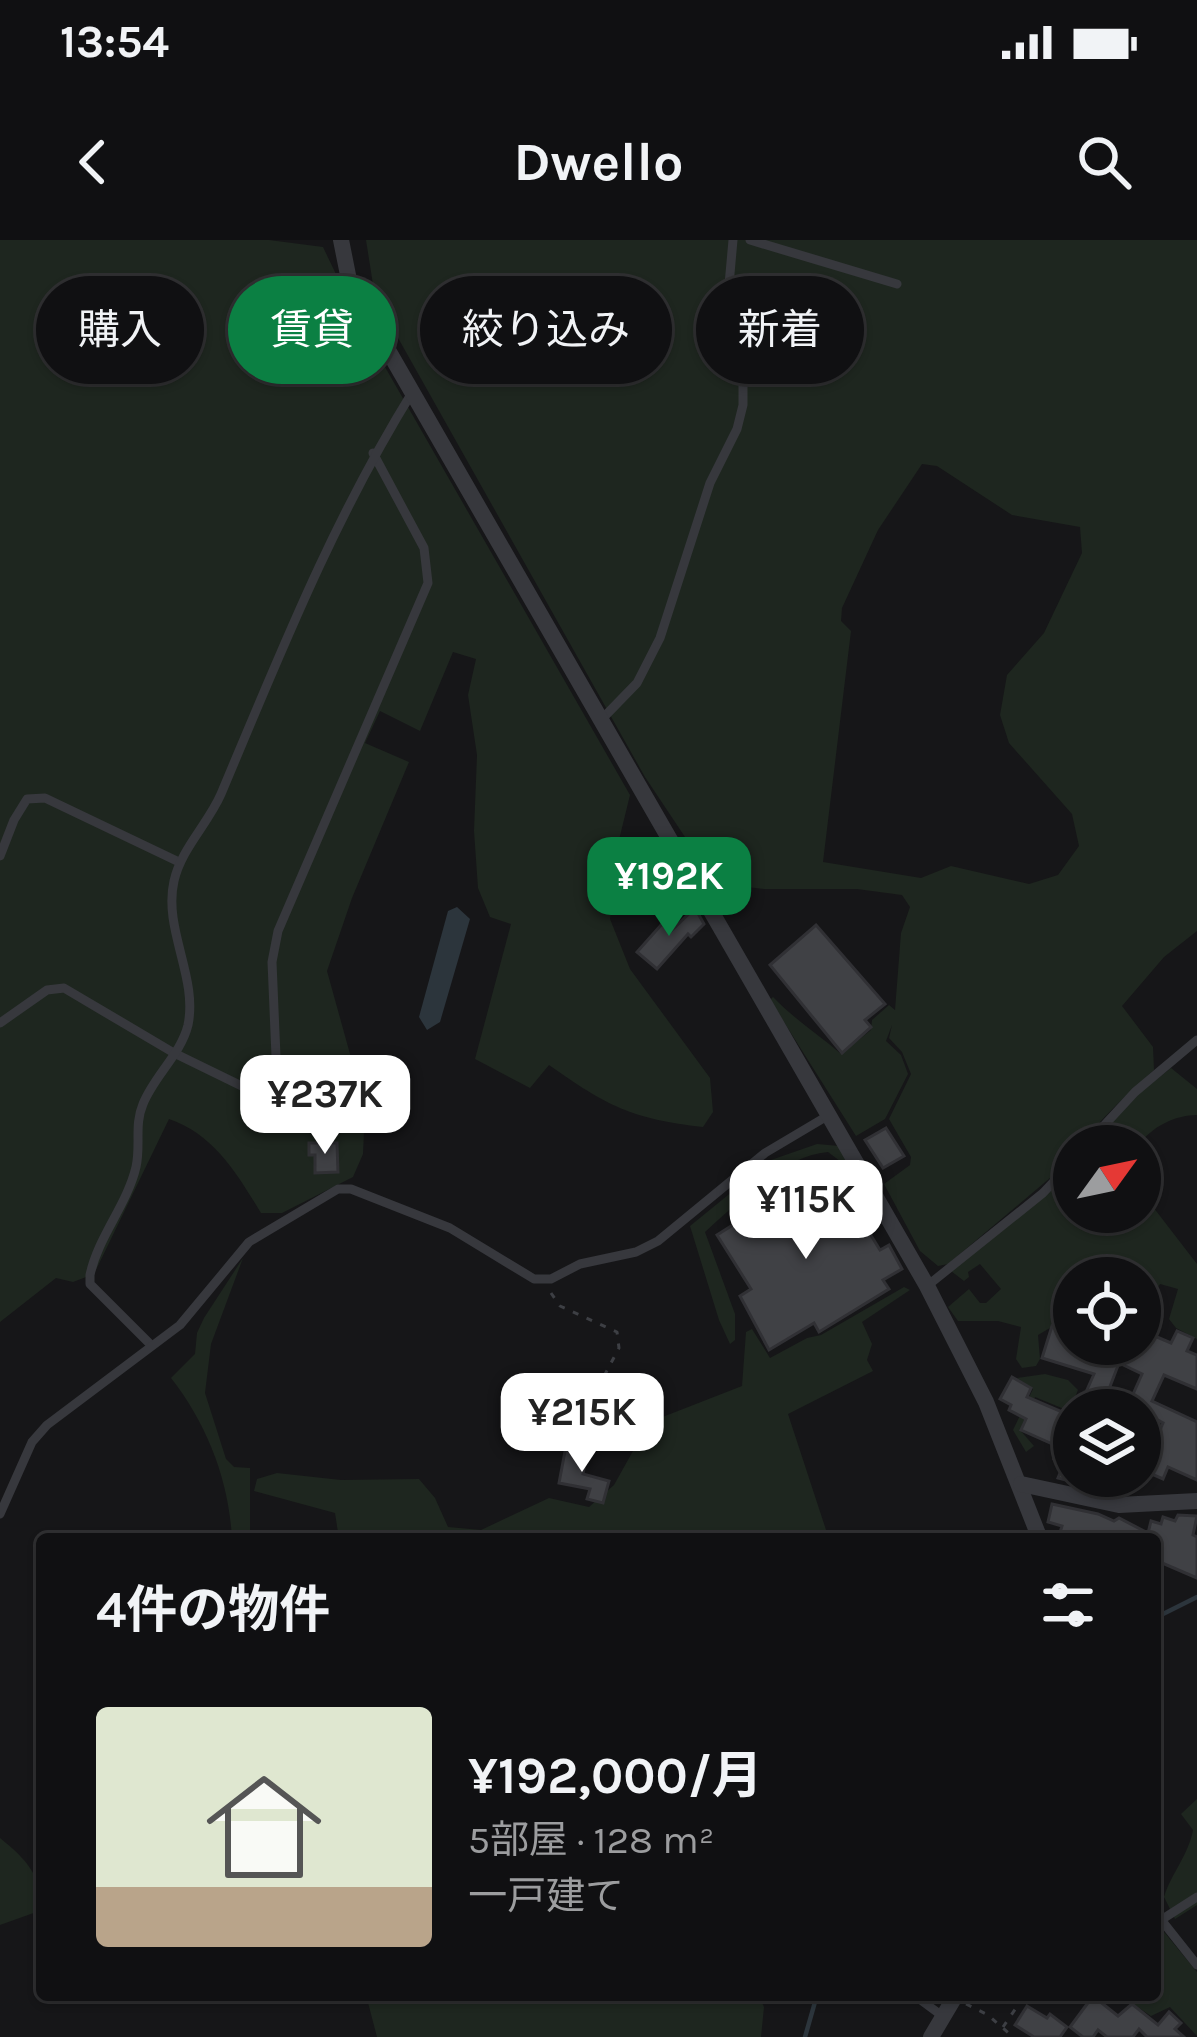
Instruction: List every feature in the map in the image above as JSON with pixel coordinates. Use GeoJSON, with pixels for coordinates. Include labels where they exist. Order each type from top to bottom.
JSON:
{"type":"FeatureCollection","features":[{"type":"Feature","properties":{"kind":"street"},"geometry":{"type":"LineString","coordinates":[[341,240],[350,280],[968,1361],[1038,1533]]}},
{"type":"Feature","properties":{"kind":"street"},"geometry":{"type":"LineString","coordinates":[[1021,1484],[1119,1504],[1197,1501]]}},
{"type":"Feature","properties":{"kind":"street"},"geometry":{"type":"LineString","coordinates":[[931,2037],[952,2001]]}},
{"type":"Feature","properties":{"kind":"lane"},"geometry":{"type":"LineString","coordinates":[[602,719],[637,683],[660,638],[710,483],[740,417],[743,374],[728,296],[733,240]]}},
{"type":"Feature","properties":{"kind":"lane"},"geometry":{"type":"LineString","coordinates":[[750,240],[897,284]]}},
{"type":"Feature","properties":{"kind":"lane"},"geometry":{"type":"LineString","coordinates":[[150,1344],[90,1285],[90,1275],[136,1166],[137,1124],[144,1100],[187,1030],[192,999],[172,892],[179,862],[207,824],[262,688],[373,453],[413,391]]}},
{"type":"Feature","properties":{"kind":"lane"},"geometry":{"type":"LineString","coordinates":[[0,1023],[47,990],[64,988],[174,1053],[262,1096],[270,1094],[277,1080],[272,962],[278,932],[428,583],[424,548],[373,453]]}},
{"type":"Feature","properties":{"kind":"lane"},"geometry":{"type":"LineString","coordinates":[[0,856],[27,799],[45,798],[179,862]]}},
{"type":"Feature","properties":{"kind":"lane"},"geometry":{"type":"LineString","coordinates":[[1104,1125],[1135,1092],[1197,1040]]}},
{"type":"Feature","properties":{"kind":"lane"},"geometry":{"type":"LineString","coordinates":[[0,1514],[32,1442],[47,1425],[194,1311],[249,1242],[338,1190],[351,1189],[450,1228],[534,1280],[547,1280],[580,1264],[637,1252],[658,1241],[765,1154],[829,1115]]}},
{"type":"Feature","properties":{"kind":"lane"},"geometry":{"type":"LineString","coordinates":[[927,1286],[1053,1182]]}},
{"type":"Feature","properties":{"kind":"lane"},"geometry":{"type":"LineString","coordinates":[[1161,1915],[1197,1897]]}},
{"type":"Feature","properties":{"kind":"lane"},"geometry":{"type":"LineString","coordinates":[[1161,1920],[1197,1965]]}},
{"type":"Feature","properties":{"kind":"lane"},"geometry":{"type":"LineString","coordinates":[[922,2001],[941,2015]]}},
{"type":"Feature","properties":{"kind":"path"},"geometry":{"type":"LineString","coordinates":[[547,1280],[560,1306],[617,1332],[620,1340],[586,1410]]}},
{"type":"Feature","properties":{"kind":"path"},"geometry":{"type":"LineString","coordinates":[[961,2001],[1012,2037]]}},
{"type":"Feature","properties":{"kind":"path"},"geometry":{"type":"LineString","coordinates":[[1003,2027],[1021,2001]]}},
{"type":"Feature","properties":{"kind":"shaded area"},"geometry":{"type":"Polygon","coordinates":[[[0,240],[269,240],[323,247],[337,276],[228,276],[228,384],[395,384],[630,795],[619,840],[610,919],[630,969],[710,1078],[713,1112],[703,1127],[657,1120],[621,1108],[549,1065],[530,1088],[475,1059],[511,924],[490,917],[478,888],[477,755],[468,695],[476,659],[453,652],[420,731],[380,711],[365,743],[409,762],[327,971],[365,1108],[363,1154],[353,1177],[282,1213],[261,1213],[212,1145],[169,1119],[94,1274],[73,1282],[56,1278],[0,1322],[0,240]]]}},
{"type":"Feature","properties":{"kind":"shaded area"},"geometry":{"type":"Polygon","coordinates":[[[366,240],[1197,240],[1197,931],[1164,957],[1122,1006],[1153,1047],[1154,1070],[1098,1125],[1053,1125],[1053,1175],[948,1264],[938,1266],[920,1251],[884,1184],[910,1165],[911,1157],[889,1119],[911,1074],[902,1052],[889,1038],[892,1025],[886,1041],[901,1055],[908,1074],[885,1119],[856,1136],[770,1000],[773,997],[841,1054],[871,1030],[872,1020],[889,1005],[895,1010],[901,933],[910,907],[902,895],[857,889],[722,884],[703,864],[645,777],[424,384],[672,384],[672,276],[420,276],[420,377],[396,334],[396,276],[372,276],[366,240]],[[922,464],[878,530],[842,608],[841,621],[851,631],[823,862],[921,878],[951,866],[1029,884],[1058,875],[1079,846],[1072,814],[1009,743],[1000,715],[1007,675],[1044,633],[1082,553],[1080,527],[1012,515],[937,466],[922,464]]]}},
{"type":"Feature","properties":{"kind":"shaded area"},"geometry":{"type":"Polygon","coordinates":[[[457,907],[470,919],[440,1022],[427,1030],[419,1017],[448,911],[457,907]]]}},
{"type":"Feature","properties":{"kind":"shaded area"},"geometry":{"type":"Polygon","coordinates":[[[1171,1068],[1197,1089],[1197,1115],[1161,1125],[1108,1125],[1171,1068]]]}},
{"type":"Feature","properties":{"kind":"shaded area"},"geometry":{"type":"Polygon","coordinates":[[[817,1144],[839,1146],[853,1171],[828,1152],[794,1162],[705,1232],[735,1314],[735,1340],[730,1344],[690,1226],[771,1160],[817,1144]]]}},
{"type":"Feature","properties":{"kind":"shaded area"},"geometry":{"type":"Polygon","coordinates":[[[1053,1183],[1053,1233],[1161,1233],[1161,1217],[1197,1264],[1197,1339],[1169,1319],[1178,1289],[1161,1284],[1161,1257],[1053,1257],[1053,1326],[1038,1335],[1036,1366],[1022,1368],[1016,1359],[1021,1327],[998,1321],[958,1321],[948,1307],[969,1289],[980,1303],[986,1303],[1001,1289],[980,1264],[964,1281],[951,1271],[1053,1183]]]}},
{"type":"Feature","properties":{"kind":"shaded area"},"geometry":{"type":"Polygon","coordinates":[[[243,1258],[211,1344],[205,1393],[226,1459],[234,1467],[250,1468],[250,1533],[231,1533],[214,1454],[171,1378],[195,1354],[204,1318],[243,1258]]]}},
{"type":"Feature","properties":{"kind":"shaded area"},"geometry":{"type":"Polygon","coordinates":[[[904,1287],[910,1290],[862,1322],[872,1344],[867,1360],[873,1371],[788,1414],[827,1533],[338,1533],[335,1513],[254,1491],[257,1479],[277,1473],[341,1480],[419,1479],[435,1498],[448,1527],[481,1530],[549,1498],[589,1507],[614,1485],[638,1442],[660,1418],[742,1386],[746,1332],[752,1329],[770,1358],[904,1287]]]}},
{"type":"Feature","properties":{"kind":"shaded area"},"geometry":{"type":"Polygon","coordinates":[[[1045,1374],[1068,1380],[1077,1389],[1053,1389],[1053,1404],[1035,1397],[1020,1430],[1034,1446],[1026,1452],[1013,1430],[1033,1389],[1017,1378],[1045,1374]]]}},
{"type":"Feature","properties":{"kind":"shaded area"},"geometry":{"type":"Polygon","coordinates":[[[1197,1799],[1197,1905],[1175,1919],[1164,1897],[1193,1830],[1181,1814],[1197,1799]]]}},
{"type":"Feature","properties":{"kind":"shaded area"},"geometry":{"type":"Polygon","coordinates":[[[0,1838],[31,1869],[36,1880],[36,1912],[0,1925],[0,1838]]]}},
{"type":"Feature","properties":{"kind":"shaded area"},"geometry":{"type":"Polygon","coordinates":[[[1161,1928],[1197,1972],[1197,2036],[1170,2007],[1151,2016],[1129,2001],[1161,2001],[1161,1928]]]}},
{"type":"Feature","properties":{"kind":"shaded area"},"geometry":{"type":"Polygon","coordinates":[[[368,2001],[762,2001],[764,2007],[761,2037],[377,2037],[368,2001]]]}},
{"type":"Feature","properties":{"kind":"building"},"geometry":{"type":"Polygon","coordinates":[[[695,908],[704,924],[691,937],[688,934],[657,969],[637,952],[662,924],[670,932],[695,908]]]}},
{"type":"Feature","properties":{"kind":"building"},"geometry":{"type":"Polygon","coordinates":[[[816,925],[885,1004],[865,1020],[871,1027],[842,1053],[770,965],[816,925]]]}},
{"type":"Feature","properties":{"kind":"building"},"geometry":{"type":"Polygon","coordinates":[[[886,1128],[904,1156],[883,1168],[865,1140],[886,1128]]]}},
{"type":"Feature","properties":{"kind":"building"},"geometry":{"type":"Polygon","coordinates":[[[309,1143],[337,1143],[338,1172],[315,1173],[309,1143]]]}},
{"type":"Feature","properties":{"kind":"building"},"geometry":{"type":"Polygon","coordinates":[[[810,1176],[825,1200],[840,1190],[861,1208],[856,1211],[880,1250],[889,1245],[902,1269],[883,1280],[889,1289],[819,1332],[814,1323],[769,1350],[740,1296],[751,1289],[717,1235],[810,1176]]]}},
{"type":"Feature","properties":{"kind":"building"},"geometry":{"type":"Polygon","coordinates":[[[1052,1326],[1053,1326],[1053,1361],[1042,1358],[1052,1326]]]}},
{"type":"Feature","properties":{"kind":"building"},"geometry":{"type":"Polygon","coordinates":[[[1177,1331],[1193,1338],[1187,1351],[1197,1355],[1197,1389],[1164,1375],[1158,1389],[1135,1389],[1142,1374],[1123,1365],[1161,1365],[1161,1339],[1171,1343],[1177,1331]]]}},
{"type":"Feature","properties":{"kind":"building"},"geometry":{"type":"Polygon","coordinates":[[[1065,1365],[1118,1365],[1109,1389],[1087,1389],[1094,1374],[1065,1365]]]}},
{"type":"Feature","properties":{"kind":"building"},"geometry":{"type":"Polygon","coordinates":[[[1012,1377],[1031,1388],[1027,1397],[1053,1408],[1053,1444],[1021,1430],[1026,1419],[1000,1399],[1012,1377]]]}},
{"type":"Feature","properties":{"kind":"building"},"geometry":{"type":"Polygon","coordinates":[[[1161,1405],[1197,1422],[1197,1480],[1168,1467],[1161,1478],[1161,1405]]]}},
{"type":"Feature","properties":{"kind":"building"},"geometry":{"type":"Polygon","coordinates":[[[566,1446],[588,1450],[583,1474],[609,1481],[603,1503],[587,1499],[590,1489],[559,1483],[566,1446]]]}},
{"type":"Feature","properties":{"kind":"building"},"geometry":{"type":"Polygon","coordinates":[[[1052,1504],[1114,1521],[1119,1518],[1148,1533],[1060,1533],[1062,1526],[1048,1522],[1052,1504]]]}},
{"type":"Feature","properties":{"kind":"building"},"geometry":{"type":"Polygon","coordinates":[[[1178,1515],[1197,1516],[1193,1535],[1197,1537],[1197,1578],[1161,1563],[1161,1533],[1148,1533],[1151,1521],[1161,1524],[1163,1517],[1175,1521],[1178,1515]]]}},
{"type":"Feature","properties":{"kind":"building"},"geometry":{"type":"Polygon","coordinates":[[[1089,2001],[1099,2001],[1118,2016],[1132,2004],[1158,2025],[1169,2012],[1181,2023],[1175,2029],[1184,2037],[1147,2037],[1139,2029],[1133,2037],[1107,2037],[1098,2030],[1093,2037],[1083,2037],[1070,2027],[1089,2001]]]}},
{"type":"Feature","properties":{"kind":"building"},"geometry":{"type":"Polygon","coordinates":[[[1027,2006],[1047,2018],[1050,2014],[1067,2027],[1060,2037],[1034,2037],[1015,2025],[1027,2006]]]}},
{"type":"Feature","properties":{"kind":"waterway"},"geometry":{"type":"LineString","coordinates":[[1161,1615],[1197,1597]]}},
{"type":"Feature","properties":{"kind":"waterway"},"geometry":{"type":"LineString","coordinates":[[805,2037],[815,2001]]}}]}
